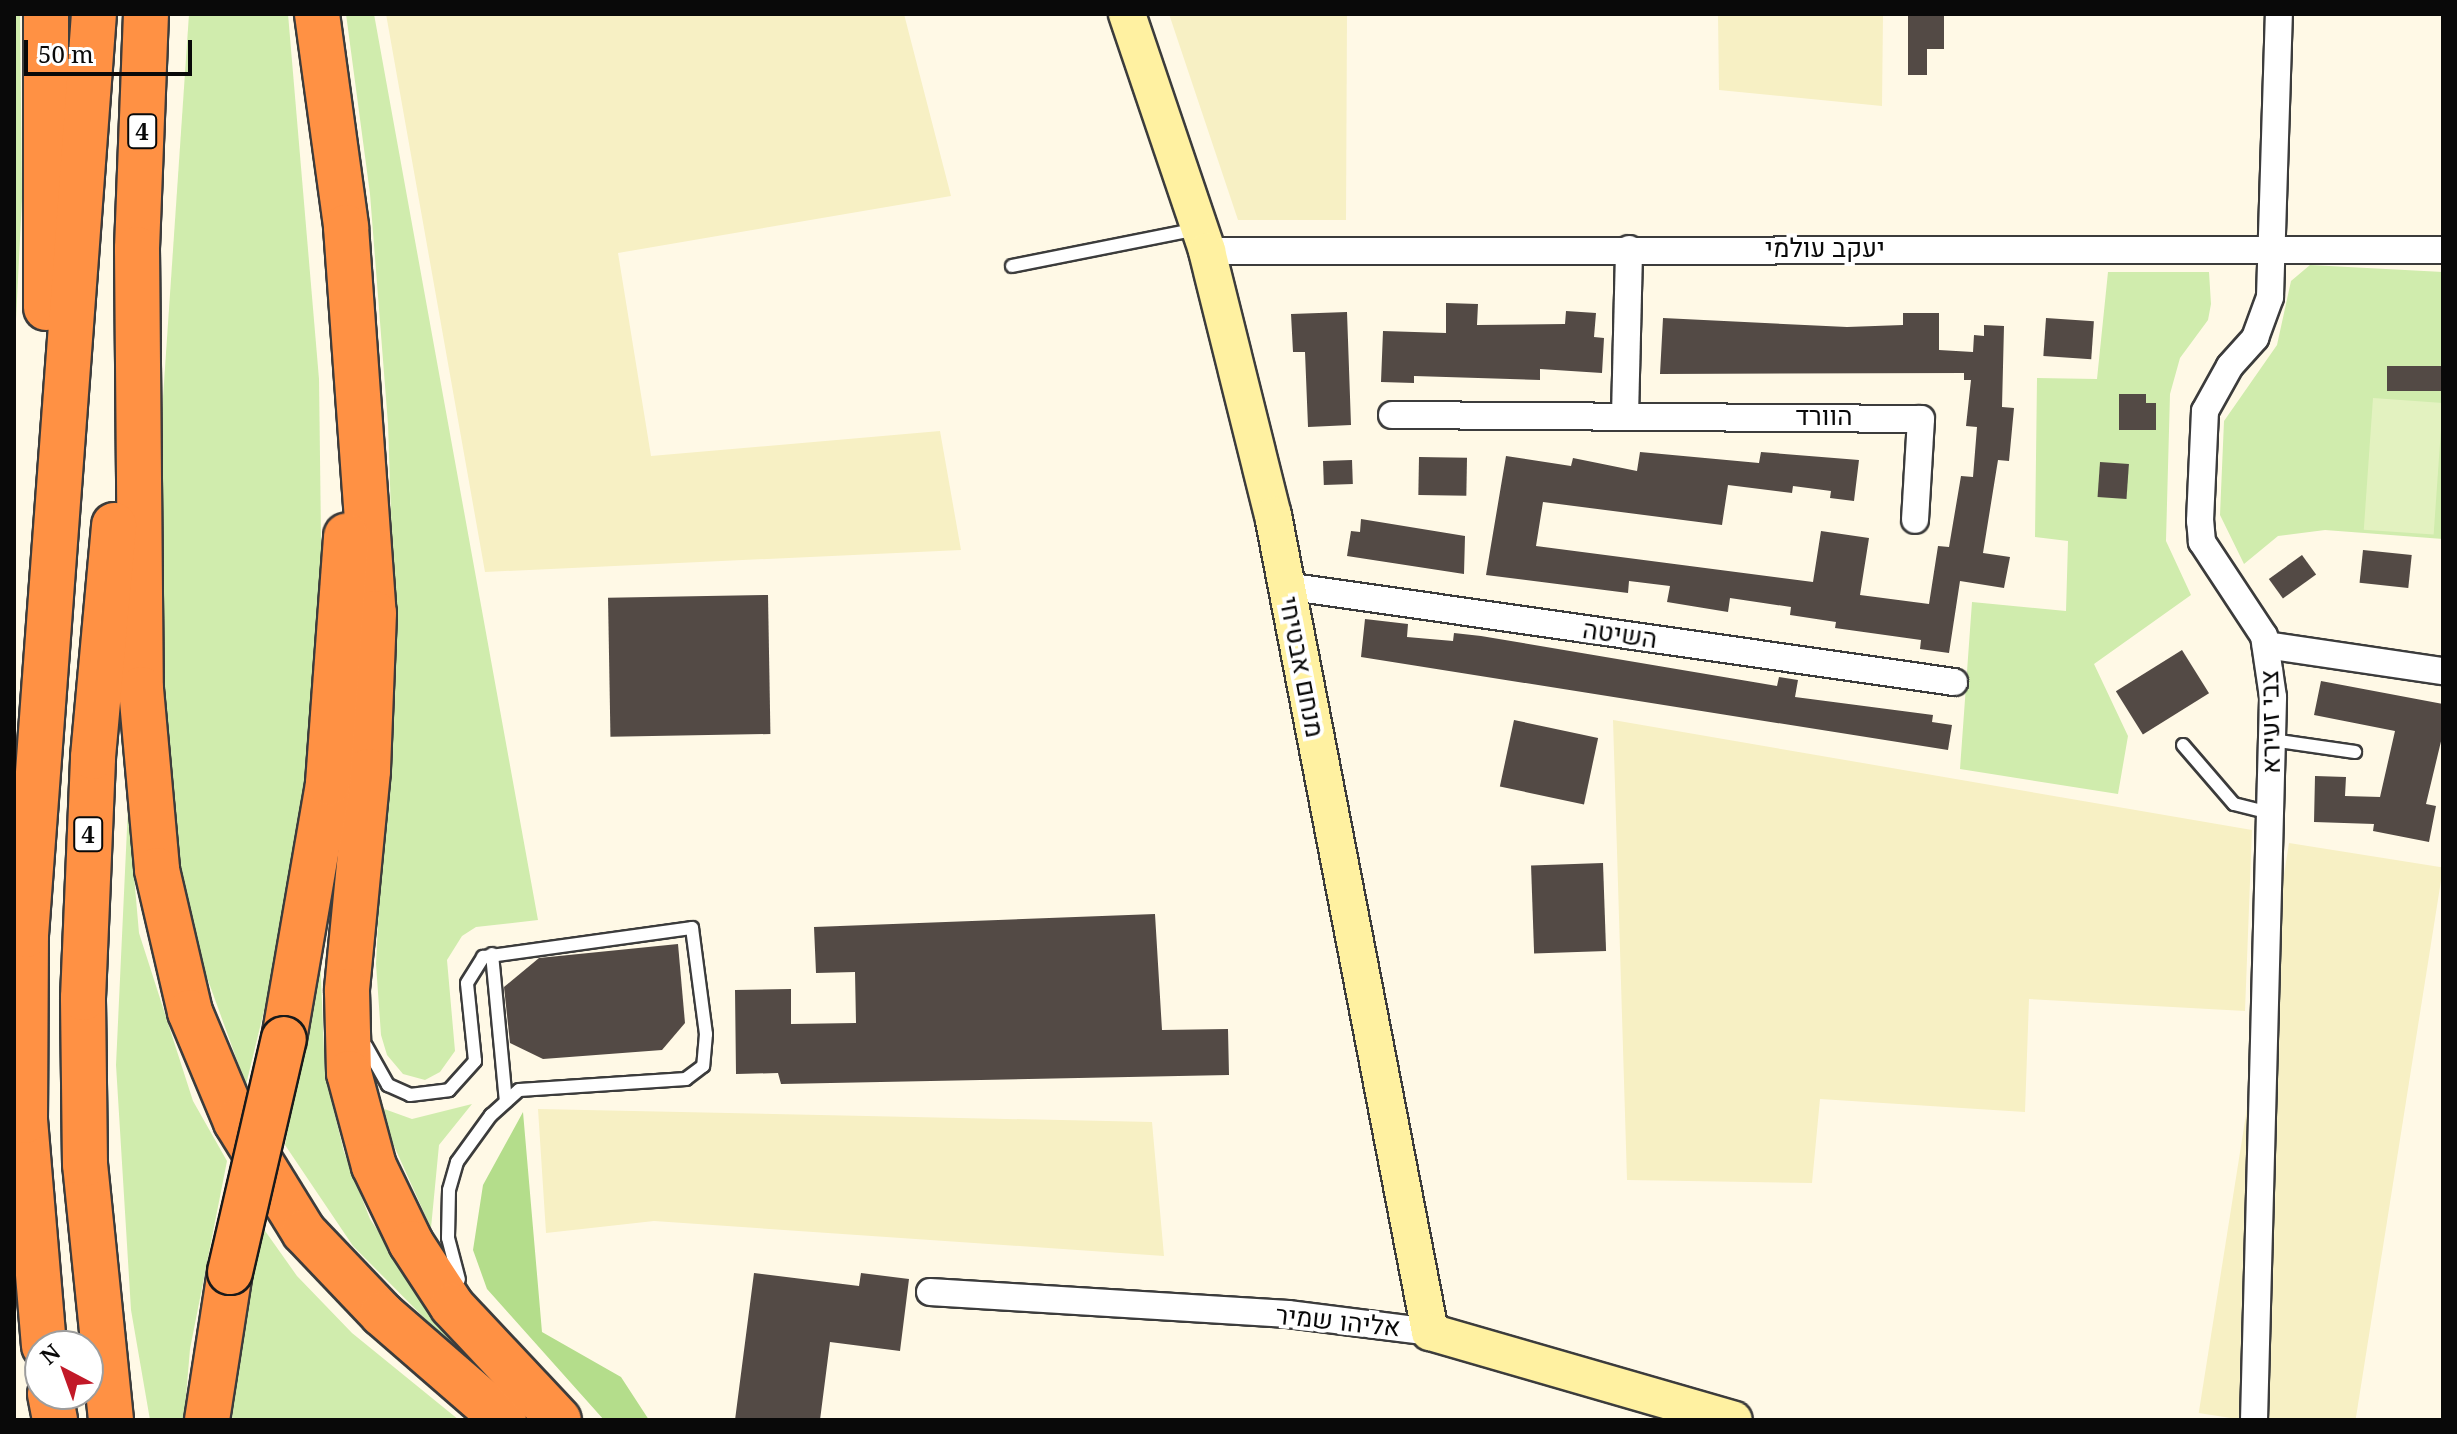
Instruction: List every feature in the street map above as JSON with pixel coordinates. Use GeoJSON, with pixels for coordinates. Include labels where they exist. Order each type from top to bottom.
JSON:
{"type":"FeatureCollection","features":[{"type":"Feature","properties":{"kind":"highway"},"geometry":{"type":"LineString","coordinates":[[46,14],[46,649]]}},
{"type":"Feature","properties":{"kind":"highway","name":"4"},"geometry":{"type":"LineString","coordinates":[[42,1330],[31,1224],[24,1031],[46,649],[94,14]]}},
{"type":"Feature","properties":{"kind":"highway","name":"4"},"geometry":{"type":"LineString","coordinates":[[111,1420],[85,1164],[83,998],[93,757],[137,249],[146,14]]}},
{"type":"Feature","properties":{"kind":"highway"},"geometry":{"type":"LineString","coordinates":[[317,14],[353,314],[374,613],[358,895],[347,991],[349,1073],[374,1166],[411,1243],[452,1306],[532,1411]]}},
{"type":"Feature","properties":{"kind":"highway"},"geometry":{"type":"LineString","coordinates":[[137,249],[141,689],[157,870],[190,1012],[236,1122],[304,1232],[382,1314],[532,1411]]}},
{"type":"Feature","properties":{"kind":"highway"},"geometry":{"type":"LineString","coordinates":[[207,1420],[230,1272],[284,1039],[314,890],[336,705],[353,314]]}},
{"type":"Feature","properties":{"kind":"street","name":"מנחם אבטיחי"},"geometry":{"type":"LineString","coordinates":[[1127,14],[1204,240],[1286,586],[1430,1332]]}},
{"type":"Feature","properties":{"kind":"street","name":"צבי זעירא"},"geometry":{"type":"LineString","coordinates":[[2254,1420],[2272,740],[2266,645],[2202,542],[2200,521],[2205,411],[2263,321],[2273,248],[2279,14]]}},
{"type":"Feature","properties":{"kind":"street","name":"יעקב עולמי"},"geometry":{"type":"LineString","coordinates":[[1204,240],[1629,249],[2443,250]]}},
{"type":"Feature","properties":{"kind":"street"},"geometry":{"type":"LineString","coordinates":[[1625,416],[1629,249]]}},
{"type":"Feature","properties":{"kind":"street","name":"הוורד"},"geometry":{"type":"LineString","coordinates":[[1392,415],[1921,419],[1915,520]]}},
{"type":"Feature","properties":{"kind":"street","name":"השיטה"},"geometry":{"type":"LineString","coordinates":[[1286,586],[1954,682]]}},
{"type":"Feature","properties":{"kind":"street"},"geometry":{"type":"LineString","coordinates":[[2266,645],[2443,671]]}},
{"type":"Feature","properties":{"kind":"street","name":"אליהו שמיר"},"geometry":{"type":"LineString","coordinates":[[930,1292],[1288,1314],[1430,1332],[1734,1420]]}},
{"type":"Feature","properties":{"kind":"lane"},"geometry":{"type":"LineString","coordinates":[[1012,266],[1204,240]]}},
{"type":"Feature","properties":{"kind":"lane"},"geometry":{"type":"LineString","coordinates":[[2272,740],[2355,752]]}},
{"type":"Feature","properties":{"kind":"lane"},"geometry":{"type":"LineString","coordinates":[[2183,745],[2234,804],[2270,813]]}},
{"type":"Feature","properties":{"kind":"lane"},"geometry":{"type":"LineString","coordinates":[[358,895],[363,1036],[373,1068],[388,1085],[410,1095],[449,1090],[475,1061],[467,983],[471,967],[492,954],[692,928],[706,1034],[703,1066],[686,1079],[519,1090],[506,1101],[471,1139],[449,1190],[451,1262],[464,1291]]}},
{"type":"Feature","properties":{"kind":"lane"},"geometry":{"type":"LineString","coordinates":[[492,954],[506,1101]]}},
{"type":"Feature","properties":{"kind":"lane"},"geometry":{"type":"LineString","coordinates":[[472,1304],[532,1411]]}},
{"type":"Feature","properties":{"kind":"shaded area"},"geometry":{"type":"Polygon","coordinates":[[[386,14],[904,14],[951,196],[618,253],[651,456],[940,431],[961,550],[485,572],[386,14]]]}},
{"type":"Feature","properties":{"kind":"shaded area"},"geometry":{"type":"Polygon","coordinates":[[[1169,14],[1347,14],[1346,220],[1238,220],[1169,14]]]}},
{"type":"Feature","properties":{"kind":"shaded area"},"geometry":{"type":"Polygon","coordinates":[[[1718,14],[1883,14],[1882,106],[1719,90],[1718,14]]]}},
{"type":"Feature","properties":{"kind":"shaded area"},"geometry":{"type":"Polygon","coordinates":[[[1613,720],[2252,830],[2245,1011],[2029,999],[2025,1112],[1820,1099],[1812,1183],[1627,1180],[1613,720]]]}},
{"type":"Feature","properties":{"kind":"shaded area"},"geometry":{"type":"Polygon","coordinates":[[[2289,843],[2443,867],[2356,1420],[2244,1420],[2199,1413],[2289,843]]]}},
{"type":"Feature","properties":{"kind":"shaded area"},"geometry":{"type":"Polygon","coordinates":[[[538,1109],[1152,1122],[1164,1256],[654,1221],[546,1233],[538,1109]]]}},
{"type":"Feature","properties":{"kind":"green space"},"geometry":{"type":"Polygon","coordinates":[[[14,14],[20,14],[22,198],[14,360],[14,14]]]}},
{"type":"Feature","properties":{"kind":"green space"},"geometry":{"type":"Polygon","coordinates":[[[189,14],[288,14],[319,379],[322,615],[292,895],[246,1085],[180,903],[161,695],[158,471],[189,14]]]}},
{"type":"Feature","properties":{"kind":"green space"},"geometry":{"type":"Polygon","coordinates":[[[346,14],[374,14],[538,920],[476,927],[462,936],[447,960],[455,1051],[440,1072],[425,1080],[403,1074],[387,1055],[381,1035],[376,964],[394,603],[388,424],[370,194],[346,14]]]}},
{"type":"Feature","properties":{"kind":"green space"},"geometry":{"type":"Polygon","coordinates":[[[2310,265],[2443,272],[2443,539],[2325,530],[2278,536],[2244,564],[2220,515],[2224,421],[2277,345],[2291,281],[2310,265]]]}},
{"type":"Feature","properties":{"kind":"green space"},"geometry":{"type":"Polygon","coordinates":[[[2108,272],[2209,272],[2211,304],[2208,320],[2180,358],[2170,394],[2166,541],[2191,595],[2094,664],[2128,736],[2118,794],[1960,769],[1972,602],[2066,611],[2068,541],[2035,537],[2037,378],[2097,379],[2108,272]]]}},
{"type":"Feature","properties":{"kind":"green space"},"geometry":{"type":"Polygon","coordinates":[[[2373,398],[2443,403],[2434,535],[2364,530],[2373,398]]]}},
{"type":"Feature","properties":{"kind":"green space"},"geometry":{"type":"Polygon","coordinates":[[[128,807],[139,933],[193,1101],[227,1161],[190,1349],[184,1420],[150,1420],[131,1310],[116,1065],[128,807]]]}},
{"type":"Feature","properties":{"kind":"green space"},"geometry":{"type":"Polygon","coordinates":[[[320,956],[325,1074],[344,1152],[370,1219],[462,1356],[353,1246],[285,1145],[320,956]]]}},
{"type":"Feature","properties":{"kind":"green space"},"geometry":{"type":"Polygon","coordinates":[[[472,1104],[439,1145],[431,1228],[376,1106],[412,1119],[472,1104]]]}},
{"type":"Feature","properties":{"kind":"green space"},"geometry":{"type":"Polygon","coordinates":[[[523,1112],[542,1332],[621,1377],[649,1420],[604,1420],[487,1289],[473,1250],[483,1185],[523,1112]]]}},
{"type":"Feature","properties":{"kind":"green space"},"geometry":{"type":"Polygon","coordinates":[[[263,1228],[297,1276],[352,1333],[459,1420],[226,1420],[244,1289],[263,1228]]]}},
{"type":"Feature","properties":{"kind":"building"},"geometry":{"type":"Polygon","coordinates":[[[1908,14],[1944,14],[1944,49],[1927,49],[1927,75],[1908,75],[1908,14]]]}},
{"type":"Feature","properties":{"kind":"building"},"geometry":{"type":"Polygon","coordinates":[[[1446,303],[1478,304],[1477,325],[1565,324],[1566,311],[1596,313],[1594,337],[1604,338],[1602,373],[1540,369],[1540,380],[1414,376],[1414,383],[1381,382],[1383,331],[1446,333],[1446,303]]]}},
{"type":"Feature","properties":{"kind":"building"},"geometry":{"type":"Polygon","coordinates":[[[1347,312],[1351,425],[1308,427],[1305,352],[1293,352],[1291,314],[1347,312]]]}},
{"type":"Feature","properties":{"kind":"building"},"geometry":{"type":"Polygon","coordinates":[[[1903,313],[1939,313],[1939,350],[1973,352],[1974,335],[1984,336],[1984,325],[2004,326],[2002,407],[2014,408],[2009,461],[1998,460],[1983,553],[2010,557],[2004,588],[1960,581],[1949,653],[1920,649],[1921,640],[1835,628],[1836,622],[1790,615],[1791,607],[1730,598],[1728,612],[1667,602],[1670,586],[1629,581],[1628,593],[1486,575],[1506,456],[1571,466],[1573,458],[1637,471],[1640,452],[1759,463],[1761,452],[1859,460],[1854,501],[1830,498],[1831,491],[1793,486],[1792,493],[1728,485],[1722,525],[1543,502],[1536,546],[1813,582],[1821,531],[1869,538],[1860,595],[1929,604],[1938,546],[1949,547],[1961,476],[1973,477],[1977,427],[1966,426],[1971,380],[1964,380],[1964,373],[1660,374],[1663,318],[1847,327],[1903,325],[1903,313]]]}},
{"type":"Feature","properties":{"kind":"building"},"geometry":{"type":"Polygon","coordinates":[[[2046,318],[2094,321],[2091,359],[2043,356],[2046,318]]]}},
{"type":"Feature","properties":{"kind":"building"},"geometry":{"type":"Polygon","coordinates":[[[2387,366],[2443,366],[2443,391],[2387,391],[2387,366]]]}},
{"type":"Feature","properties":{"kind":"building"},"geometry":{"type":"Polygon","coordinates":[[[2119,394],[2146,394],[2146,403],[2156,403],[2156,430],[2119,430],[2119,394]]]}},
{"type":"Feature","properties":{"kind":"building"},"geometry":{"type":"Polygon","coordinates":[[[1419,457],[1467,458],[1466,496],[1418,495],[1419,457]]]}},
{"type":"Feature","properties":{"kind":"building"},"geometry":{"type":"Polygon","coordinates":[[[1352,460],[1353,484],[1324,485],[1323,461],[1352,460]]]}},
{"type":"Feature","properties":{"kind":"building"},"geometry":{"type":"Polygon","coordinates":[[[2100,462],[2129,464],[2126,499],[2098,497],[2100,462]]]}},
{"type":"Feature","properties":{"kind":"building"},"geometry":{"type":"Polygon","coordinates":[[[1361,519],[1465,536],[1464,574],[1347,556],[1351,531],[1360,532],[1361,519]]]}},
{"type":"Feature","properties":{"kind":"building"},"geometry":{"type":"Polygon","coordinates":[[[2363,550],[2412,555],[2408,588],[2360,583],[2363,550]]]}},
{"type":"Feature","properties":{"kind":"building"},"geometry":{"type":"Polygon","coordinates":[[[2302,555],[2316,574],[2283,599],[2269,579],[2302,555]]]}},
{"type":"Feature","properties":{"kind":"building"},"geometry":{"type":"Polygon","coordinates":[[[768,595],[770,734],[610,737],[608,598],[768,595]]]}},
{"type":"Feature","properties":{"kind":"building"},"geometry":{"type":"Polygon","coordinates":[[[1365,619],[1408,624],[1407,637],[1453,641],[1454,633],[1777,686],[1779,677],[1798,680],[1795,697],[1933,715],[1932,722],[1952,725],[1948,750],[1361,657],[1365,619]]]}},
{"type":"Feature","properties":{"kind":"building"},"geometry":{"type":"Polygon","coordinates":[[[2182,650],[2209,693],[2143,735],[2116,691],[2182,650]]]}},
{"type":"Feature","properties":{"kind":"building"},"geometry":{"type":"Polygon","coordinates":[[[2321,681],[2443,704],[2443,733],[2426,804],[2436,806],[2429,842],[2373,831],[2374,824],[2314,822],[2315,776],[2346,777],[2345,796],[2380,797],[2395,731],[2314,715],[2321,681]]]}},
{"type":"Feature","properties":{"kind":"building"},"geometry":{"type":"Polygon","coordinates":[[[1514,720],[1598,738],[1584,804],[1500,787],[1514,720]]]}},
{"type":"Feature","properties":{"kind":"building"},"geometry":{"type":"Polygon","coordinates":[[[1603,863],[1606,951],[1534,953],[1531,866],[1603,863]]]}},
{"type":"Feature","properties":{"kind":"building"},"geometry":{"type":"Polygon","coordinates":[[[1155,914],[1162,1030],[1228,1029],[1229,1075],[781,1084],[778,1073],[736,1074],[735,990],[791,989],[791,1024],[856,1023],[855,972],[816,973],[814,927],[1155,914]]]}},
{"type":"Feature","properties":{"kind":"building"},"geometry":{"type":"Polygon","coordinates":[[[678,944],[685,1023],[662,1050],[543,1059],[510,1043],[504,987],[539,958],[678,944]]]}},
{"type":"Feature","properties":{"kind":"building"},"geometry":{"type":"Polygon","coordinates":[[[754,1273],[859,1286],[861,1273],[909,1279],[900,1351],[830,1342],[820,1420],[735,1420],[754,1273]]]}}]}
